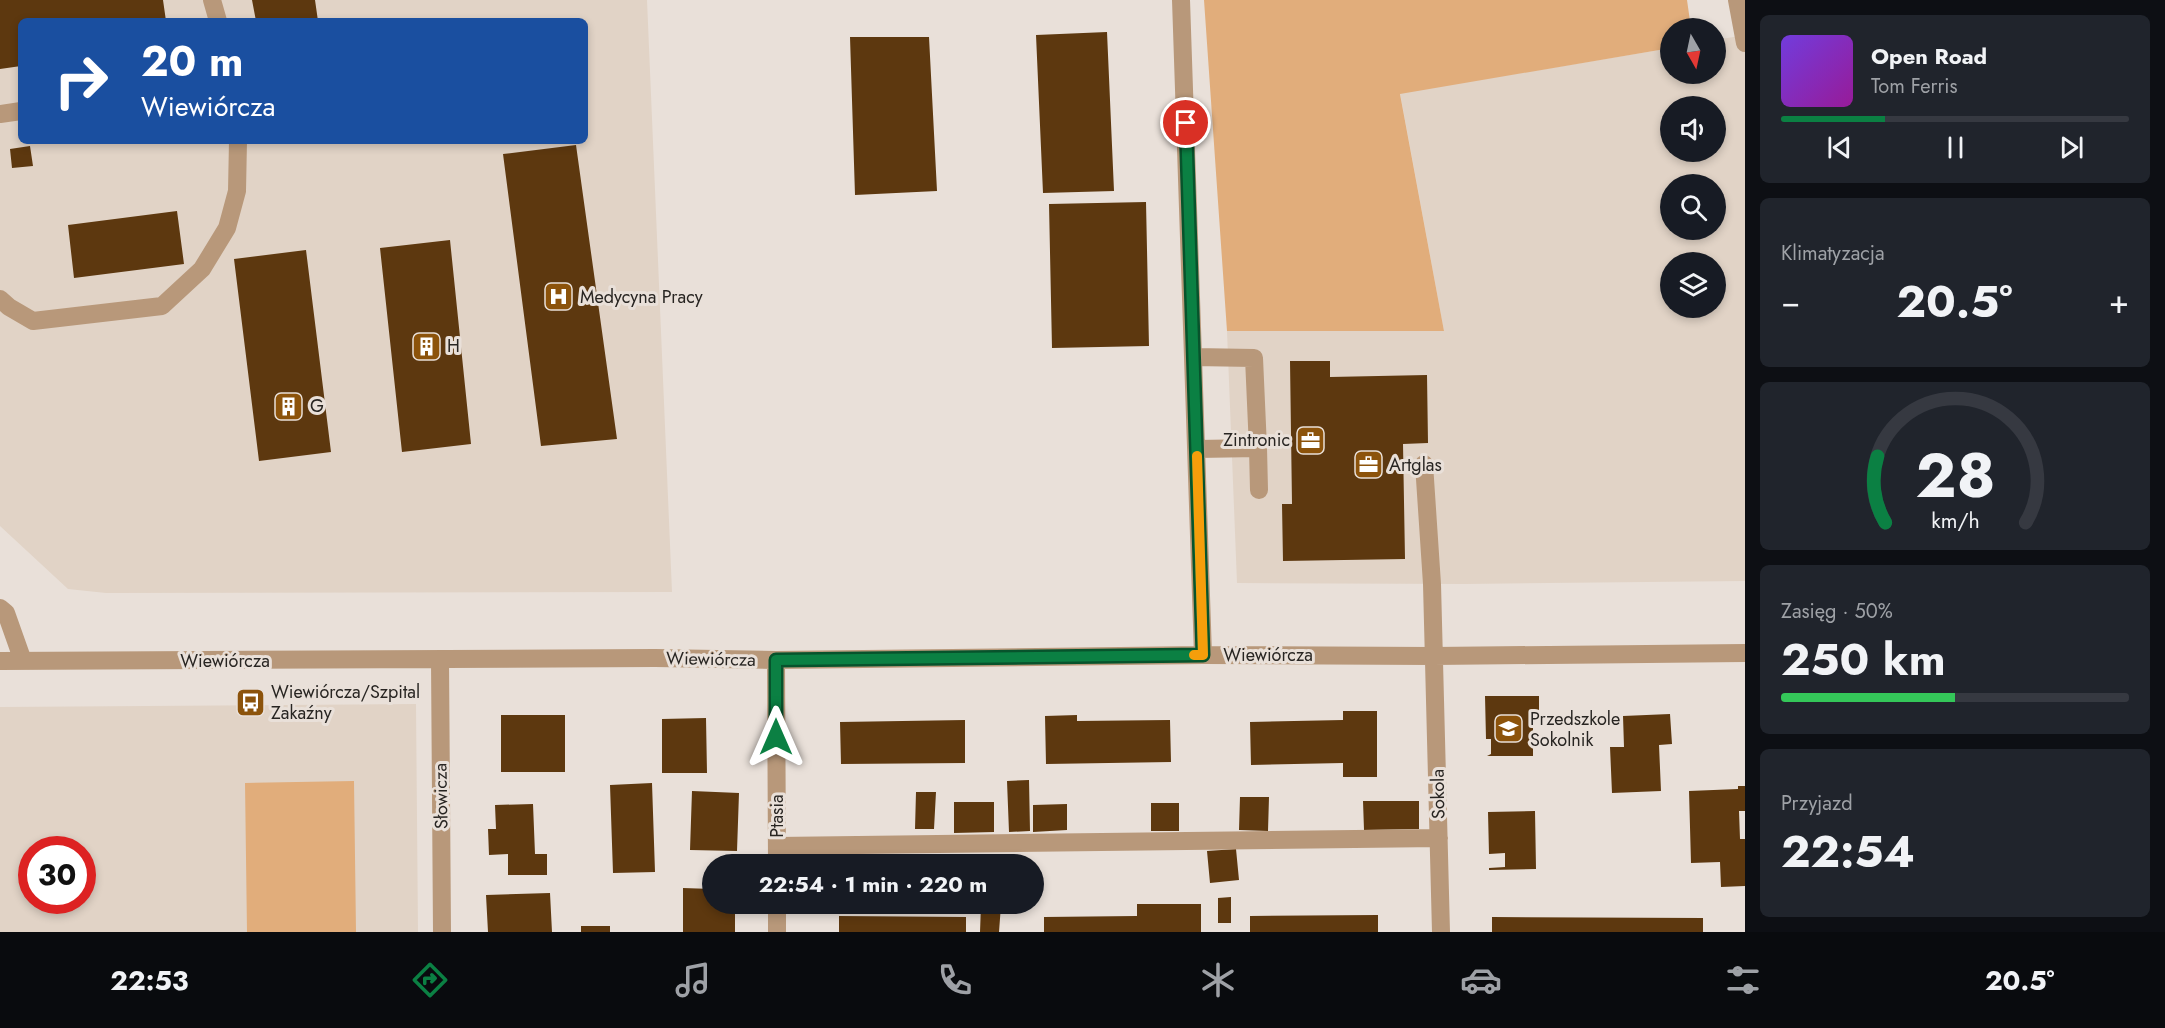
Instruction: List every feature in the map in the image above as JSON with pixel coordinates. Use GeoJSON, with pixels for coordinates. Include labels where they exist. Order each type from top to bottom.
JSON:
{"type":"FeatureCollection","features":[{"type":"Feature","properties":{"kind":"street"},"geometry":{"type":"LineString","coordinates":[[212,0],[217,18]]}},
{"type":"Feature","properties":{"kind":"street"},"geometry":{"type":"LineString","coordinates":[[1181,0],[1203,655]]}},
{"type":"Feature","properties":{"kind":"street"},"geometry":{"type":"LineString","coordinates":[[1737,0],[1745,43]]}},
{"type":"Feature","properties":{"kind":"street"},"geometry":{"type":"LineString","coordinates":[[0,114],[18,111]]}},
{"type":"Feature","properties":{"kind":"street"},"geometry":{"type":"LineString","coordinates":[[0,299],[33,321],[162,306],[202,269],[227,228],[237,190],[238,144]]}},
{"type":"Feature","properties":{"kind":"street"},"geometry":{"type":"LineString","coordinates":[[1194,357],[1254,358],[1259,490]]}},
{"type":"Feature","properties":{"kind":"street"},"geometry":{"type":"LineString","coordinates":[[1197,449],[1258,448]]}},
{"type":"Feature","properties":{"kind":"street","name":"Sokola"},"geometry":{"type":"LineString","coordinates":[[1424,464],[1434,656],[1441,932]]}},
{"type":"Feature","properties":{"kind":"street"},"geometry":{"type":"LineString","coordinates":[[0,608],[6,614],[23,661]]}},
{"type":"Feature","properties":{"kind":"street","name":"Wiewiórcza"},"geometry":{"type":"LineString","coordinates":[[0,662],[655,658],[776,660],[1203,655],[1434,656],[1745,653]]}},
{"type":"Feature","properties":{"kind":"street","name":"Słowicza"},"geometry":{"type":"LineString","coordinates":[[440,660],[442,932]]}},
{"type":"Feature","properties":{"kind":"street","name":"Ptasia"},"geometry":{"type":"LineString","coordinates":[[776,660],[777,854]]}},
{"type":"Feature","properties":{"kind":"street"},"geometry":{"type":"LineString","coordinates":[[816,854],[1439,838]]}},
{"type":"Feature","properties":{"kind":"street"},"geometry":{"type":"LineString","coordinates":[[777,914],[777,932]]}},
{"type":"Feature","properties":{"kind":"shaded area"},"geometry":{"type":"Polygon","coordinates":[[[0,0],[647,0],[672,592],[106,593],[68,589],[0,526],[0,0]]]}},
{"type":"Feature","properties":{"kind":"shaded area"},"geometry":{"type":"Polygon","coordinates":[[[1204,0],[1687,0],[1690,18],[1660,18],[1660,50],[1400,94],[1444,331],[1227,331],[1204,0]]]}},
{"type":"Feature","properties":{"kind":"shaded area"},"geometry":{"type":"Polygon","coordinates":[[[1745,35],[1745,581],[1465,584],[1237,583],[1227,331],[1444,331],[1400,93],[1660,50],[1660,84],[1726,84],[1726,38],[1745,35]]]}},
{"type":"Feature","properties":{"kind":"shaded area"},"geometry":{"type":"Polygon","coordinates":[[[416,704],[418,932],[0,932],[0,707],[416,704]]]}},
{"type":"Feature","properties":{"kind":"shaded area"},"geometry":{"type":"Polygon","coordinates":[[[354,781],[356,932],[247,932],[245,783],[354,781]]]}},
{"type":"Feature","properties":{"kind":"building"},"geometry":{"type":"Polygon","coordinates":[[[0,0],[163,0],[166,18],[18,18],[18,66],[0,69],[0,0]]]}},
{"type":"Feature","properties":{"kind":"building"},"geometry":{"type":"Polygon","coordinates":[[[252,0],[315,0],[318,18],[255,18],[252,0]]]}},
{"type":"Feature","properties":{"kind":"building"},"geometry":{"type":"Polygon","coordinates":[[[1107,32],[1114,191],[1043,193],[1036,35],[1107,32]]]}},
{"type":"Feature","properties":{"kind":"building"},"geometry":{"type":"Polygon","coordinates":[[[850,37],[929,37],[937,191],[855,195],[850,37]]]}},
{"type":"Feature","properties":{"kind":"building","name":"Medycyna Pracy"},"geometry":{"type":"Polygon","coordinates":[[[576,145],[617,439],[541,446],[503,154],[576,145]]]}},
{"type":"Feature","properties":{"kind":"building"},"geometry":{"type":"Polygon","coordinates":[[[30,146],[33,166],[12,168],[10,149],[30,146]]]}},
{"type":"Feature","properties":{"kind":"building"},"geometry":{"type":"Polygon","coordinates":[[[1146,202],[1149,346],[1052,348],[1049,204],[1146,202]]]}},
{"type":"Feature","properties":{"kind":"building"},"geometry":{"type":"Polygon","coordinates":[[[177,211],[184,264],[74,278],[68,225],[177,211]]]}},
{"type":"Feature","properties":{"kind":"building","name":"H"},"geometry":{"type":"Polygon","coordinates":[[[450,240],[471,444],[402,452],[380,248],[450,240]]]}},
{"type":"Feature","properties":{"kind":"building"},"geometry":{"type":"Polygon","coordinates":[[[306,250],[331,452],[259,461],[234,259],[306,250]]]}},
{"type":"Feature","properties":{"kind":"building","name":"Artglas"},"geometry":{"type":"Polygon","coordinates":[[[1290,361],[1330,361],[1330,377],[1427,375],[1428,443],[1403,444],[1405,559],[1283,561],[1282,504],[1292,504],[1290,361]]]}},
{"type":"Feature","properties":{"kind":"building","name":"Przedszkole Sokolnik"},"geometry":{"type":"Polygon","coordinates":[[[1485,696],[1539,696],[1539,720],[1533,720],[1533,756],[1487,756],[1491,754],[1491,739],[1486,739],[1485,696]]]}},
{"type":"Feature","properties":{"kind":"building"},"geometry":{"type":"Polygon","coordinates":[[[1343,711],[1377,711],[1377,777],[1343,777],[1343,763],[1251,765],[1250,722],[1343,720],[1343,711]]]}},
{"type":"Feature","properties":{"kind":"building"},"geometry":{"type":"Polygon","coordinates":[[[1670,714],[1672,744],[1659,745],[1661,791],[1612,793],[1610,747],[1624,747],[1623,716],[1670,714]]]}},
{"type":"Feature","properties":{"kind":"building"},"geometry":{"type":"Polygon","coordinates":[[[501,715],[565,715],[565,772],[501,772],[501,715]]]}},
{"type":"Feature","properties":{"kind":"building"},"geometry":{"type":"Polygon","coordinates":[[[1077,715],[1077,721],[1170,720],[1171,762],[1046,764],[1045,716],[1077,715]]]}},
{"type":"Feature","properties":{"kind":"building"},"geometry":{"type":"Polygon","coordinates":[[[706,718],[707,773],[662,773],[662,719],[706,718]]]}},
{"type":"Feature","properties":{"kind":"building"},"geometry":{"type":"Polygon","coordinates":[[[965,720],[965,763],[841,764],[840,722],[965,720]]]}},
{"type":"Feature","properties":{"kind":"building"},"geometry":{"type":"Polygon","coordinates":[[[1029,780],[1030,831],[1009,832],[1007,781],[1029,780]]]}},
{"type":"Feature","properties":{"kind":"building"},"geometry":{"type":"Polygon","coordinates":[[[652,783],[655,872],[613,873],[610,785],[652,783]]]}},
{"type":"Feature","properties":{"kind":"building"},"geometry":{"type":"Polygon","coordinates":[[[1738,786],[1745,786],[1745,811],[1739,811],[1740,839],[1745,839],[1745,886],[1721,887],[1720,862],[1691,863],[1689,791],[1738,789],[1738,786]]]}},
{"type":"Feature","properties":{"kind":"building"},"geometry":{"type":"Polygon","coordinates":[[[692,791],[739,793],[737,851],[690,850],[692,791]]]}},
{"type":"Feature","properties":{"kind":"building"},"geometry":{"type":"Polygon","coordinates":[[[916,792],[936,792],[934,829],[915,829],[916,792]]]}},
{"type":"Feature","properties":{"kind":"building"},"geometry":{"type":"Polygon","coordinates":[[[1240,797],[1269,797],[1268,831],[1239,830],[1240,797]]]}},
{"type":"Feature","properties":{"kind":"building"},"geometry":{"type":"Polygon","coordinates":[[[1363,801],[1419,801],[1419,829],[1364,830],[1363,801]]]}},
{"type":"Feature","properties":{"kind":"building"},"geometry":{"type":"Polygon","coordinates":[[[954,802],[994,802],[994,832],[954,833],[954,802]]]}},
{"type":"Feature","properties":{"kind":"building"},"geometry":{"type":"Polygon","coordinates":[[[1151,803],[1179,803],[1179,831],[1151,831],[1151,803]]]}},
{"type":"Feature","properties":{"kind":"building"},"geometry":{"type":"Polygon","coordinates":[[[533,804],[535,854],[547,854],[547,875],[508,875],[508,854],[489,855],[488,829],[496,829],[495,805],[533,804]]]}},
{"type":"Feature","properties":{"kind":"building"},"geometry":{"type":"Polygon","coordinates":[[[1067,804],[1067,830],[1033,832],[1033,805],[1067,804]]]}},
{"type":"Feature","properties":{"kind":"building"},"geometry":{"type":"Polygon","coordinates":[[[1535,811],[1536,869],[1489,870],[1489,868],[1505,867],[1505,853],[1489,854],[1488,812],[1535,811]]]}},
{"type":"Feature","properties":{"kind":"building"},"geometry":{"type":"Polygon","coordinates":[[[1236,849],[1239,880],[1210,883],[1207,851],[1236,849]]]}},
{"type":"Feature","properties":{"kind":"building"},"geometry":{"type":"Polygon","coordinates":[[[683,888],[702,889],[702,914],[735,914],[735,932],[683,932],[683,888]]]}},
{"type":"Feature","properties":{"kind":"building"},"geometry":{"type":"Polygon","coordinates":[[[550,893],[552,932],[488,932],[486,895],[550,893]]]}},
{"type":"Feature","properties":{"kind":"building"},"geometry":{"type":"Polygon","coordinates":[[[1231,897],[1231,923],[1218,923],[1218,898],[1231,897]]]}},
{"type":"Feature","properties":{"kind":"building"},"geometry":{"type":"Polygon","coordinates":[[[1137,904],[1201,904],[1201,932],[1044,932],[1044,917],[1137,916],[1137,904]]]}},
{"type":"Feature","properties":{"kind":"building"},"geometry":{"type":"Polygon","coordinates":[[[981,914],[1000,914],[999,932],[980,932],[981,914]]]}},
{"type":"Feature","properties":{"kind":"building"},"geometry":{"type":"Polygon","coordinates":[[[1378,915],[1378,932],[1250,932],[1250,916],[1378,915]]]}},
{"type":"Feature","properties":{"kind":"building"},"geometry":{"type":"Polygon","coordinates":[[[839,916],[966,917],[966,932],[839,932],[839,916]]]}},
{"type":"Feature","properties":{"kind":"building"},"geometry":{"type":"Polygon","coordinates":[[[1492,917],[1703,918],[1703,932],[1492,932],[1492,917]]]}},
{"type":"Feature","properties":{"kind":"building"},"geometry":{"type":"Polygon","coordinates":[[[581,926],[610,926],[610,932],[581,932],[581,926]]]}},
{"type":"Feature","properties":{"kind":"slow traffic"},"geometry":{"type":"LineString","coordinates":[[1194,655],[1203,655],[1197,456]]}},
{"type":"Feature","properties":{"kind":"place","name":"Medycyna Pracy"},"geometry":{"type":"Point","coordinates":[559,297]}},
{"type":"Feature","properties":{"kind":"place","name":"H"},"geometry":{"type":"Point","coordinates":[426,346]}},
{"type":"Feature","properties":{"kind":"place","name":"G"},"geometry":{"type":"Point","coordinates":[289,406]}},
{"type":"Feature","properties":{"kind":"place","name":"Zintronic"},"geometry":{"type":"Point","coordinates":[1311,440]}},
{"type":"Feature","properties":{"kind":"place","name":"Artglas"},"geometry":{"type":"Point","coordinates":[1368,465]}},
{"type":"Feature","properties":{"kind":"place","name":"Wiewiórcza/Szpital Zakaźny"},"geometry":{"type":"Point","coordinates":[250,702]}},
{"type":"Feature","properties":{"kind":"place","name":"Przedszkole Sokolnik"},"geometry":{"type":"Point","coordinates":[1509,729]}},
{"type":"Feature","properties":{"kind":"route"},"geometry":{"type":"LineString","coordinates":[[776,737],[776,660],[1203,655],[1186,123]]}}]}
